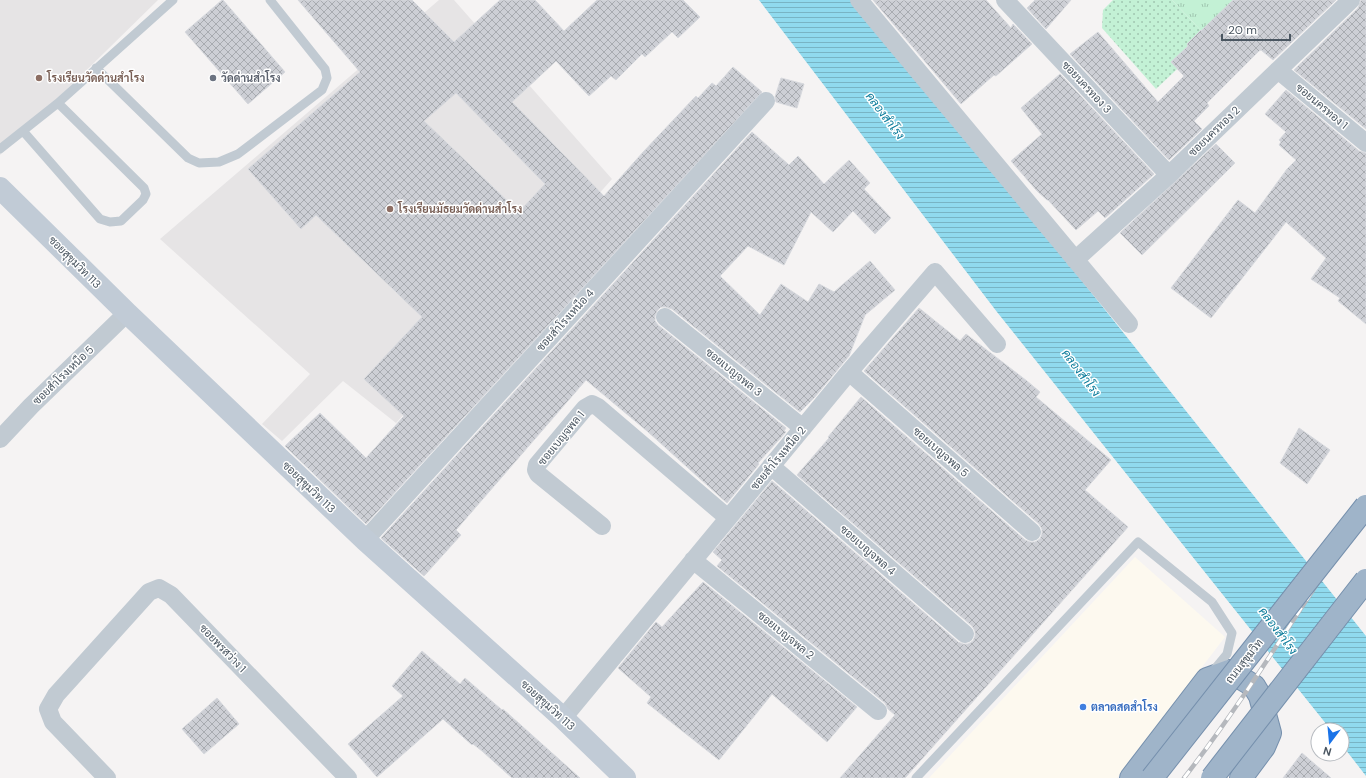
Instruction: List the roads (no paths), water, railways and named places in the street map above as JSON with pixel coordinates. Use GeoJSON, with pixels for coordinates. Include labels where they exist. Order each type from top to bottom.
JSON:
{"type":"FeatureCollection","features":[{"type":"Feature","properties":{"kind":"highway","name":"ถนนสุขุมวิท"},"geometry":{"type":"LineString","coordinates":[[1152,778],[1366,506]]}},
{"type":"Feature","properties":{"kind":"highway"},"geometry":{"type":"LineString","coordinates":[[1212,778],[1366,580]]}},
{"type":"Feature","properties":{"kind":"highway"},"geometry":{"type":"LineString","coordinates":[[1131,778],[1207,679],[1229,671],[1254,686],[1260,696],[1270,733],[1264,747],[1242,778]]}},
{"type":"Feature","properties":{"kind":"main road","name":"ซอยสุขุมวิท 113"},"geometry":{"type":"LineString","coordinates":[[0,188],[127,313],[365,540],[562,718],[625,778]]}},
{"type":"Feature","properties":{"kind":"street"},"geometry":{"type":"LineString","coordinates":[[859,0],[1129,324]]}},
{"type":"Feature","properties":{"kind":"street","name":"ซอยนครทอง 3"},"geometry":{"type":"LineString","coordinates":[[1005,0],[1169,175]]}},
{"type":"Feature","properties":{"kind":"street","name":"ซอยนครทอง 2"},"geometry":{"type":"LineString","coordinates":[[1075,260],[1169,175],[1351,0]]}},
{"type":"Feature","properties":{"kind":"street","name":"ซอยนครทอง 1"},"geometry":{"type":"LineString","coordinates":[[1278,70],[1366,143]]}},
{"type":"Feature","properties":{"kind":"street","name":"ซอยสำโรงเหนือ 4"},"geometry":{"type":"LineString","coordinates":[[365,540],[766,101]]}},
{"type":"Feature","properties":{"kind":"street","name":"ซอยสำโรงเหนือ 2"},"geometry":{"type":"LineString","coordinates":[[562,718],[849,372],[935,272],[997,344]]}},
{"type":"Feature","properties":{"kind":"street","name":"ซอยสำโรงเหนือ 5"},"geometry":{"type":"LineString","coordinates":[[0,439],[31,406],[127,313]]}},
{"type":"Feature","properties":{"kind":"street","name":"ซอยเบญจพล 3"},"geometry":{"type":"LineString","coordinates":[[665,317],[803,428]]}},
{"type":"Feature","properties":{"kind":"street","name":"ซอยเบญจพล 5"},"geometry":{"type":"LineString","coordinates":[[849,372],[1032,532]]}},
{"type":"Feature","properties":{"kind":"street","name":"ซอยเบญจพล 1"},"geometry":{"type":"LineString","coordinates":[[602,526],[538,474],[536,470],[537,465],[585,408],[592,404],[598,407],[728,518]]}},
{"type":"Feature","properties":{"kind":"street","name":"ซอยเบญจพล 4"},"geometry":{"type":"LineString","coordinates":[[771,466],[965,634]]}},
{"type":"Feature","properties":{"kind":"street","name":"ซอยเบญจพล 2"},"geometry":{"type":"LineString","coordinates":[[693,560],[878,711]]}},
{"type":"Feature","properties":{"kind":"street","name":"ซอยพรสว่าง 1"},"geometry":{"type":"LineString","coordinates":[[107,778],[53,722],[48,709],[56,694],[149,592],[159,588],[171,595],[348,778]]}},
{"type":"Feature","properties":{"kind":"lane"},"geometry":{"type":"LineString","coordinates":[[0,150],[58,103],[173,0]]}},
{"type":"Feature","properties":{"kind":"lane"},"geometry":{"type":"LineString","coordinates":[[96,68],[188,158],[199,162],[219,162],[238,154],[322,90],[327,78],[325,69],[270,0]]}},
{"type":"Feature","properties":{"kind":"lane"},"geometry":{"type":"LineString","coordinates":[[23,131],[100,219],[110,222],[121,221],[143,200],[146,194],[144,188],[58,103]]}},
{"type":"Feature","properties":{"kind":"lane"},"geometry":{"type":"LineString","coordinates":[[916,778],[1138,542],[1212,602],[1232,633],[1227,654],[1207,679]]}},
{"type":"Feature","properties":{"kind":"water","name":"คลองสำโรง"},"geometry":{"type":"Polygon","coordinates":[[[759,0],[852,0],[974,146],[1366,636],[1366,776],[1350,755],[1350,722],[1325,722],[997,312],[759,0]]]}},
{"type":"Feature","properties":{"kind":"railway"},"geometry":{"type":"LineString","coordinates":[[1184,778],[1232,713],[1366,511]]}},
{"type":"Feature","properties":{"kind":"railway"},"geometry":{"type":"LineString","coordinates":[[1208,778],[1265,708],[1366,595]]}},
{"type":"Feature","properties":{"kind":"place","name":"โรงเรียนวัดด่านสำโรง"},"geometry":{"type":"Point","coordinates":[39,78]}},
{"type":"Feature","properties":{"kind":"place","name":"วัดด่านสำโรง"},"geometry":{"type":"Point","coordinates":[213,78]}},
{"type":"Feature","properties":{"kind":"place","name":"โรงเรียนมัธยมวัดด่านสำโรง"},"geometry":{"type":"Point","coordinates":[390,209]}},
{"type":"Feature","properties":{"kind":"place","name":"ตลาดสดสำโรง"},"geometry":{"type":"Point","coordinates":[1083,707]}}]}
